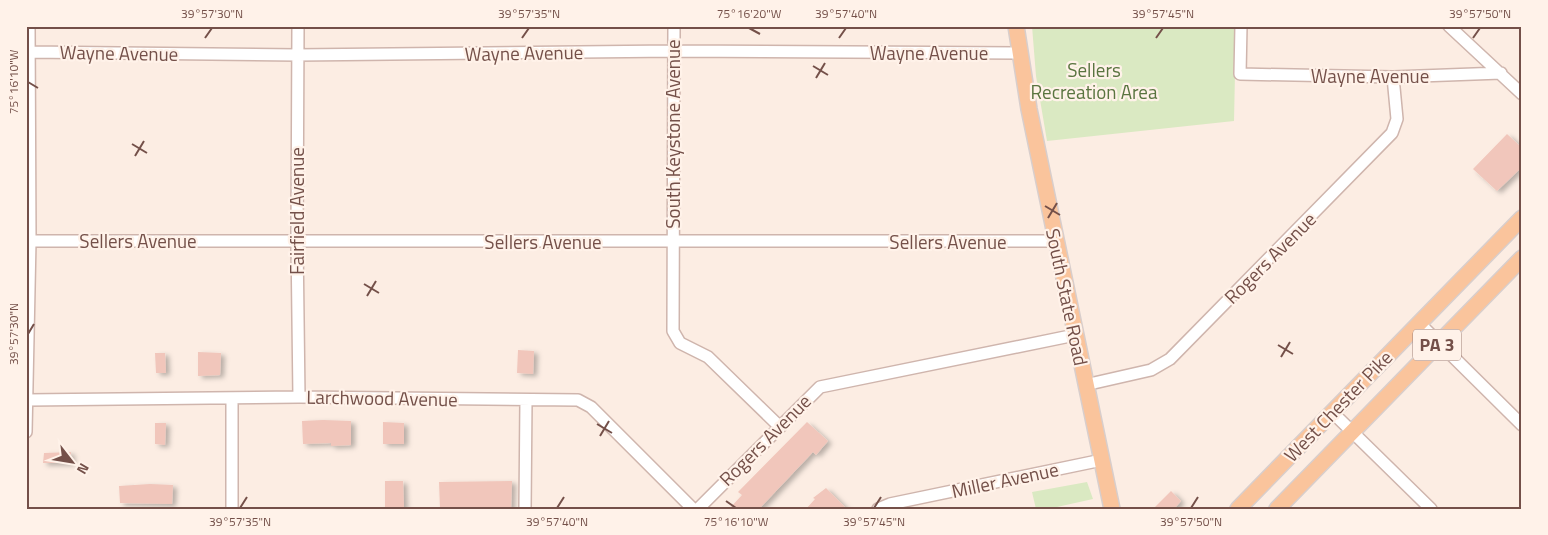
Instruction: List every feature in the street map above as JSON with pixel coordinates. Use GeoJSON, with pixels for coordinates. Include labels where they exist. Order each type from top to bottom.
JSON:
{"type":"FeatureCollection","features":[{"type":"Feature","properties":{"kind":"main road","name":"South State Road"},"geometry":{"type":"LineString","coordinates":[[1016,26],[1056,241],[1112,509]]}},
{"type":"Feature","properties":{"kind":"main road","name":"West Chester Pike"},"geometry":{"type":"LineString","coordinates":[[1238,509],[1522,218]]}},
{"type":"Feature","properties":{"kind":"main road","name":"West Chester Pike"},"geometry":{"type":"LineString","coordinates":[[1277,509],[1522,258]]}},
{"type":"Feature","properties":{"kind":"street"},"geometry":{"type":"LineString","coordinates":[[26,432],[30,241],[28,26]]}},
{"type":"Feature","properties":{"kind":"street","name":"Fairfield Avenue"},"geometry":{"type":"LineString","coordinates":[[298,26],[296,240],[299,397]]}},
{"type":"Feature","properties":{"kind":"street","name":"South Keystone Avenue"},"geometry":{"type":"LineString","coordinates":[[674,26],[673,242],[675,336],[680,343],[708,357],[779,426]]}},
{"type":"Feature","properties":{"kind":"street","name":"Wayne Avenue"},"geometry":{"type":"LineString","coordinates":[[1241,26],[1240,74],[1393,77],[1500,74]]}},
{"type":"Feature","properties":{"kind":"street"},"geometry":{"type":"LineString","coordinates":[[1449,26],[1522,94]]}},
{"type":"Feature","properties":{"kind":"street","name":"Wayne Avenue"},"geometry":{"type":"LineString","coordinates":[[28,52],[297,55],[674,51],[1020,53]]}},
{"type":"Feature","properties":{"kind":"street","name":"Rogers Avenue"},"geometry":{"type":"LineString","coordinates":[[1085,385],[1150,370],[1170,359],[1392,133],[1397,119],[1393,77]]}},
{"type":"Feature","properties":{"kind":"street","name":"Sellers Avenue"},"geometry":{"type":"LineString","coordinates":[[30,241],[1056,241]]}},
{"type":"Feature","properties":{"kind":"street"},"geometry":{"type":"LineString","coordinates":[[1419,323],[1522,425]]}},
{"type":"Feature","properties":{"kind":"street","name":"Rogers Avenue"},"geometry":{"type":"LineString","coordinates":[[698,509],[820,387],[1075,335]]}},
{"type":"Feature","properties":{"kind":"street","name":"Larchwood Avenue"},"geometry":{"type":"LineString","coordinates":[[28,400],[299,397],[578,400],[584,402],[693,509]]}},
{"type":"Feature","properties":{"kind":"street"},"geometry":{"type":"LineString","coordinates":[[232,398],[232,509]]}},
{"type":"Feature","properties":{"kind":"street"},"geometry":{"type":"LineString","coordinates":[[525,509],[526,400]]}},
{"type":"Feature","properties":{"kind":"street"},"geometry":{"type":"LineString","coordinates":[[1332,412],[1432,509]]}},
{"type":"Feature","properties":{"kind":"street","name":"Miller Avenue"},"geometry":{"type":"LineString","coordinates":[[878,509],[890,504],[1102,460]]}},
{"type":"Feature","properties":{"kind":"green space","name":"Sellers Recreation Area"},"geometry":{"type":"Polygon","coordinates":[[[1032,26],[1236,26],[1234,121],[1047,141],[1036,76],[1032,26]]]}},
{"type":"Feature","properties":{"kind":"green space"},"geometry":{"type":"Polygon","coordinates":[[[1087,482],[1093,499],[1048,509],[1036,509],[1032,492],[1087,482]]]}},
{"type":"Feature","properties":{"kind":"building"},"geometry":{"type":"Polygon","coordinates":[[[1507,134],[1522,148],[1522,167],[1497,191],[1473,169],[1507,134]]]}},
{"type":"Feature","properties":{"kind":"building"},"geometry":{"type":"Polygon","coordinates":[[[518,350],[534,351],[533,374],[517,373],[518,350]]]}},
{"type":"Feature","properties":{"kind":"building"},"geometry":{"type":"Polygon","coordinates":[[[198,352],[221,353],[220,375],[198,376],[198,352]]]}},
{"type":"Feature","properties":{"kind":"building"},"geometry":{"type":"Polygon","coordinates":[[[155,353],[165,353],[166,373],[156,373],[155,353]]]}},
{"type":"Feature","properties":{"kind":"building"},"geometry":{"type":"Polygon","coordinates":[[[302,421],[351,421],[351,445],[331,446],[331,443],[303,444],[302,421]]]}},
{"type":"Feature","properties":{"kind":"building"},"geometry":{"type":"Polygon","coordinates":[[[383,422],[404,423],[404,444],[383,444],[383,422]]]}},
{"type":"Feature","properties":{"kind":"building"},"geometry":{"type":"Polygon","coordinates":[[[807,422],[828,441],[816,455],[813,452],[759,509],[729,509],[742,495],[738,492],[807,422]]]}},
{"type":"Feature","properties":{"kind":"building"},"geometry":{"type":"Polygon","coordinates":[[[155,423],[166,423],[165,445],[155,444],[155,423]]]}},
{"type":"Feature","properties":{"kind":"building"},"geometry":{"type":"Polygon","coordinates":[[[71,452],[71,463],[43,463],[44,453],[71,452]]]}},
{"type":"Feature","properties":{"kind":"building"},"geometry":{"type":"Polygon","coordinates":[[[385,481],[403,481],[404,508],[385,508],[385,481]]]}},
{"type":"Feature","properties":{"kind":"building"},"geometry":{"type":"Polygon","coordinates":[[[512,481],[511,509],[440,509],[439,482],[512,481]]]}},
{"type":"Feature","properties":{"kind":"building"},"geometry":{"type":"Polygon","coordinates":[[[173,485],[172,504],[120,503],[119,486],[173,485]]]}},
{"type":"Feature","properties":{"kind":"building"},"geometry":{"type":"Polygon","coordinates":[[[826,488],[847,509],[806,509],[815,499],[813,498],[826,488]]]}},
{"type":"Feature","properties":{"kind":"building"},"geometry":{"type":"Polygon","coordinates":[[[1171,491],[1181,501],[1174,509],[1153,509],[1171,491]]]}}]}
